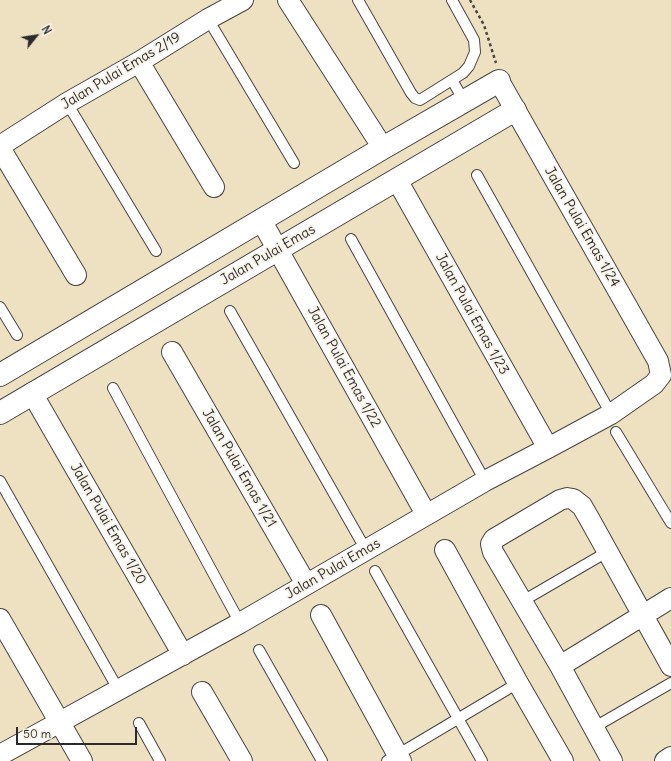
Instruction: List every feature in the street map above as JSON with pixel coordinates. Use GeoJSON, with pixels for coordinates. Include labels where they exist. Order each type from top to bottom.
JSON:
{"type":"FeatureCollection","features":[{"type":"Feature","properties":{"kind":"street","name":"Jalan Pulai Emas 2/19"},"geometry":{"type":"LineString","coordinates":[[0,147],[67,103],[139,62],[208,19],[243,0]]}},
{"type":"Feature","properties":{"kind":"street"},"geometry":{"type":"LineString","coordinates":[[288,0],[383,148]]}},
{"type":"Feature","properties":{"kind":"street"},"geometry":{"type":"LineString","coordinates":[[139,62],[214,186]]}},
{"type":"Feature","properties":{"kind":"street"},"geometry":{"type":"LineString","coordinates":[[0,375],[499,81]]}},
{"type":"Feature","properties":{"kind":"street","name":"Jalan Pulai Emas 1/24"},"geometry":{"type":"LineString","coordinates":[[499,81],[658,361],[661,375]]}},
{"type":"Feature","properties":{"kind":"street","name":"Jalan Pulai Emas"},"geometry":{"type":"LineString","coordinates":[[0,412],[515,110]]}},
{"type":"Feature","properties":{"kind":"street"},"geometry":{"type":"LineString","coordinates":[[0,147],[76,275]]}},
{"type":"Feature","properties":{"kind":"street","name":"Jalan Pulai Emas 1/23"},"geometry":{"type":"LineString","coordinates":[[397,180],[548,448]]}},
{"type":"Feature","properties":{"kind":"street","name":"Jalan Pulai Emas 1/22"},"geometry":{"type":"LineString","coordinates":[[261,220],[426,514]]}},
{"type":"Feature","properties":{"kind":"street","name":"Jalan Pulai Emas 1/21"},"geometry":{"type":"LineString","coordinates":[[172,352],[306,584]]}},
{"type":"Feature","properties":{"kind":"street","name":"Jalan Pulai Emas"},"geometry":{"type":"LineString","coordinates":[[0,755],[118,689],[183,655],[485,480],[548,448],[613,423],[654,384],[661,375]]}},
{"type":"Feature","properties":{"kind":"street","name":"Jalan Pulai Emas 1/20"},"geometry":{"type":"LineString","coordinates":[[32,393],[183,655]]}},
{"type":"Feature","properties":{"kind":"street"},"geometry":{"type":"LineString","coordinates":[[612,761],[560,666],[493,552],[491,544],[494,539],[500,534],[560,500],[567,498],[582,506],[671,666]]}},
{"type":"Feature","properties":{"kind":"street"},"geometry":{"type":"LineString","coordinates":[[445,550],[518,683],[563,761]]}},
{"type":"Feature","properties":{"kind":"street"},"geometry":{"type":"LineString","coordinates":[[560,666],[671,598]]}},
{"type":"Feature","properties":{"kind":"street"},"geometry":{"type":"LineString","coordinates":[[321,616],[395,759]]}},
{"type":"Feature","properties":{"kind":"street"},"geometry":{"type":"LineString","coordinates":[[0,619],[82,761]]}},
{"type":"Feature","properties":{"kind":"street"},"geometry":{"type":"LineString","coordinates":[[202,692],[242,761]]}},
{"type":"Feature","properties":{"kind":"street"},"geometry":{"type":"LineString","coordinates":[[665,761],[671,757]]}},
{"type":"Feature","properties":{"kind":"lane"},"geometry":{"type":"LineString","coordinates":[[358,0],[411,93],[420,100],[463,73],[469,66],[475,52],[474,40],[452,0]]}},
{"type":"Feature","properties":{"kind":"lane"},"geometry":{"type":"LineString","coordinates":[[208,19],[294,163]]}},
{"type":"Feature","properties":{"kind":"lane"},"geometry":{"type":"LineString","coordinates":[[452,80],[464,101]]}},
{"type":"Feature","properties":{"kind":"lane"},"geometry":{"type":"LineString","coordinates":[[67,103],[156,251]]}},
{"type":"Feature","properties":{"kind":"lane"},"geometry":{"type":"LineString","coordinates":[[476,175],[613,423],[671,523]]}},
{"type":"Feature","properties":{"kind":"lane"},"geometry":{"type":"LineString","coordinates":[[351,240],[485,480]]}},
{"type":"Feature","properties":{"kind":"lane"},"geometry":{"type":"LineString","coordinates":[[0,307],[17,335]]}},
{"type":"Feature","properties":{"kind":"lane"},"geometry":{"type":"LineString","coordinates":[[230,311],[366,550]]}},
{"type":"Feature","properties":{"kind":"lane"},"geometry":{"type":"LineString","coordinates":[[114,388],[240,622]]}},
{"type":"Feature","properties":{"kind":"lane"},"geometry":{"type":"LineString","coordinates":[[0,481],[118,689]]}},
{"type":"Feature","properties":{"kind":"lane"},"geometry":{"type":"LineString","coordinates":[[521,602],[607,552]]}},
{"type":"Feature","properties":{"kind":"lane"},"geometry":{"type":"LineString","coordinates":[[375,571],[482,761]]}},
{"type":"Feature","properties":{"kind":"lane"},"geometry":{"type":"LineString","coordinates":[[259,650],[322,761]]}},
{"type":"Feature","properties":{"kind":"lane"},"geometry":{"type":"LineString","coordinates":[[395,759],[459,718],[518,683]]}},
{"type":"Feature","properties":{"kind":"lane"},"geometry":{"type":"LineString","coordinates":[[593,728],[671,683]]}},
{"type":"Feature","properties":{"kind":"lane"},"geometry":{"type":"LineString","coordinates":[[139,723],[160,761]]}}]}
